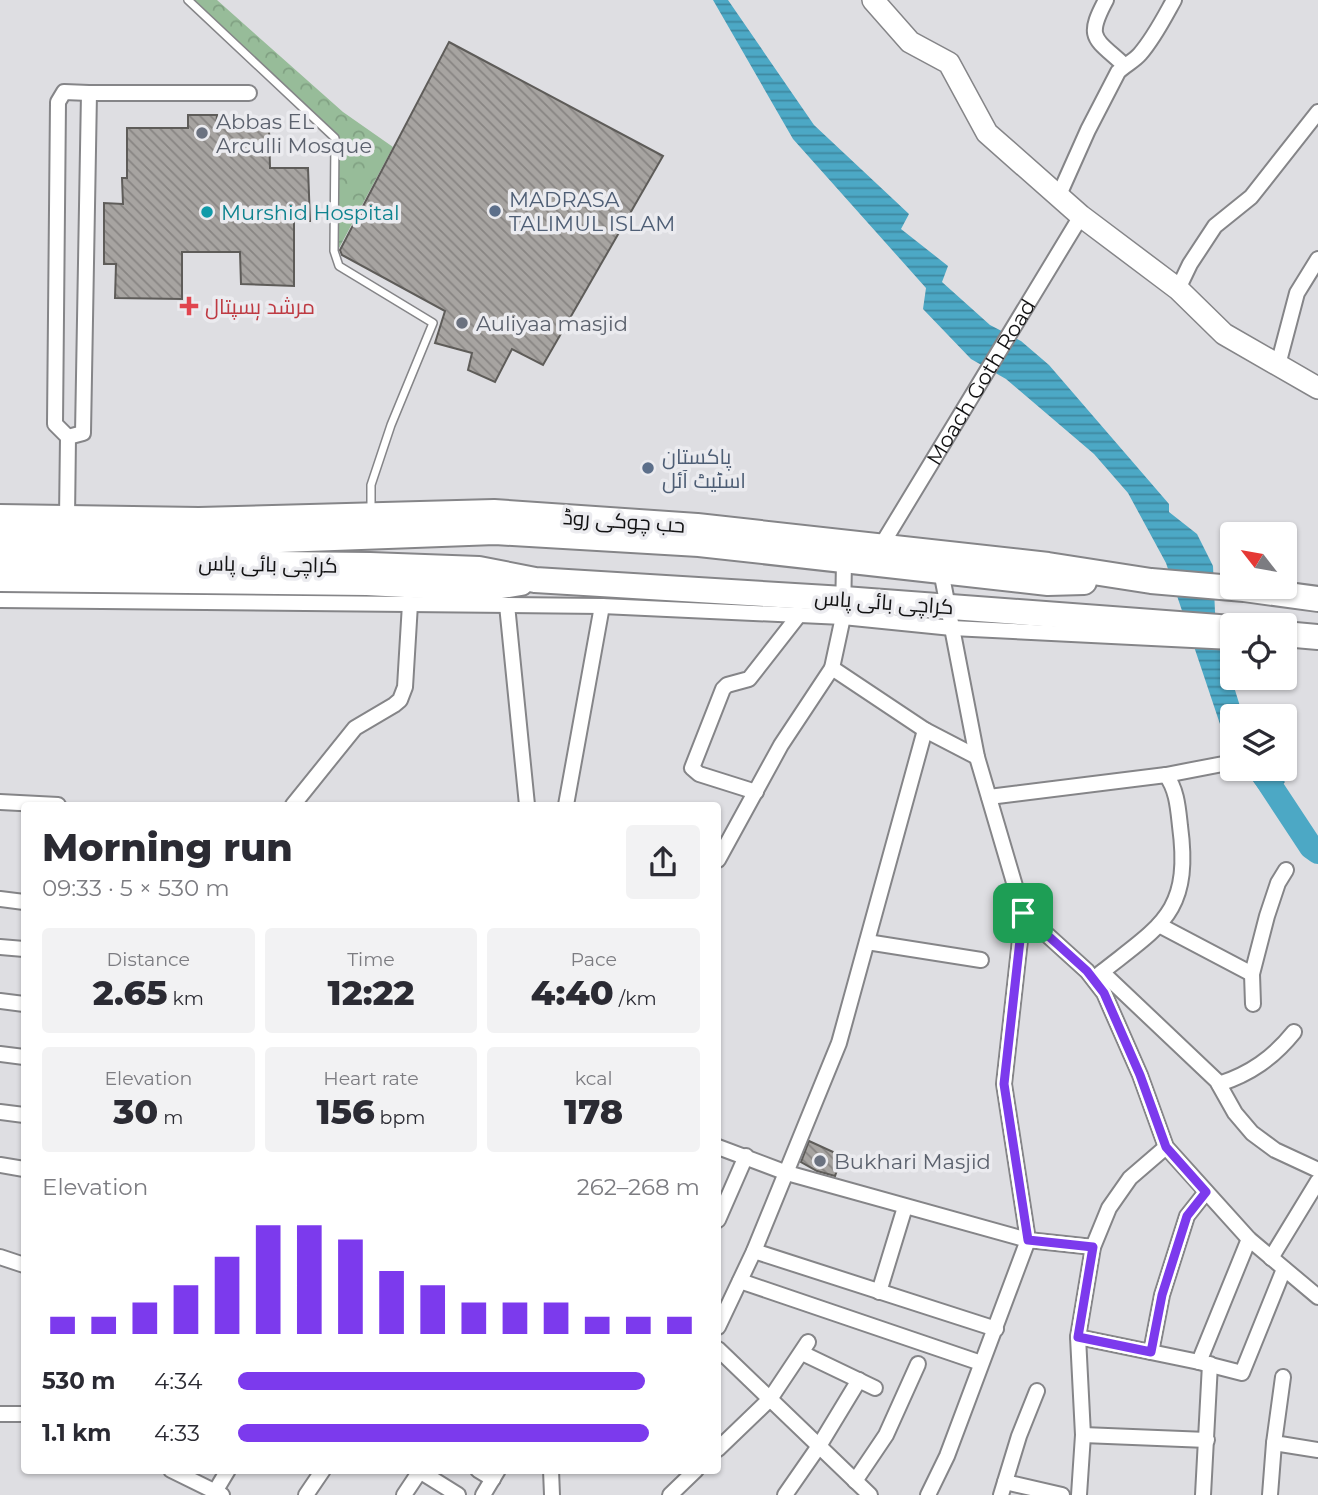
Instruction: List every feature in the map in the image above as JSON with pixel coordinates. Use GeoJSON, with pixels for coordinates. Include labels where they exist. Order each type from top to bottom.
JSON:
{"type":"FeatureCollection","features":[{"type":"Feature","properties":{"kind":"highway","name":"حب چوکی روڈ"},"geometry":{"type":"LineString","coordinates":[[0,517],[199,520],[494,512],[697,526],[1220,587]]}},
{"type":"Feature","properties":{"kind":"highway"},"geometry":{"type":"LineString","coordinates":[[0,540],[200,543],[495,532],[699,544],[1048,583],[1157,581]]}},
{"type":"Feature","properties":{"kind":"highway","name":"کراچی بائی پاس"},"geometry":{"type":"LineString","coordinates":[[0,561],[412,585]]}},
{"type":"Feature","properties":{"kind":"highway","name":"کراچی بائی پاس"},"geometry":{"type":"LineString","coordinates":[[0,579],[412,585],[479,569],[535,580],[950,617],[1158,630],[1220,628]]}},
{"type":"Feature","properties":{"kind":"highway","name":"حب چوکی روڈ"},"geometry":{"type":"LineString","coordinates":[[1297,589],[1318,589]]}},
{"type":"Feature","properties":{"kind":"highway","name":"حب چوکی روڈ"},"geometry":{"type":"LineString","coordinates":[[1297,596],[1318,599]]}},
{"type":"Feature","properties":{"kind":"highway"},"geometry":{"type":"LineString","coordinates":[[1297,635],[1318,637]]}},
{"type":"Feature","properties":{"kind":"main road"},"geometry":{"type":"LineString","coordinates":[[873,0],[910,42],[949,63],[988,133],[1081,216],[1178,289],[1224,334],[1318,388]]}},
{"type":"Feature","properties":{"kind":"street"},"geometry":{"type":"LineString","coordinates":[[1106,0],[1097,17],[1094,33],[1098,41],[1125,65]]}},
{"type":"Feature","properties":{"kind":"street"},"geometry":{"type":"LineString","coordinates":[[1059,195],[1109,89],[1125,65],[1148,45],[1174,0]]}},
{"type":"Feature","properties":{"kind":"street"},"geometry":{"type":"LineString","coordinates":[[67,518],[68,437],[55,424],[58,102],[64,92],[248,93]]}},
{"type":"Feature","properties":{"kind":"street"},"geometry":{"type":"LineString","coordinates":[[68,437],[83,433],[89,93]]}},
{"type":"Feature","properties":{"kind":"street"},"geometry":{"type":"LineString","coordinates":[[1178,289],[1190,264],[1215,226],[1251,197],[1318,112]]}},
{"type":"Feature","properties":{"kind":"street","name":"Moach Goth Road"},"geometry":{"type":"LineString","coordinates":[[881,546],[1081,216]]}},
{"type":"Feature","properties":{"kind":"street"},"geometry":{"type":"LineString","coordinates":[[1278,365],[1297,293],[1318,260]]}},
{"type":"Feature","properties":{"kind":"street"},"geometry":{"type":"LineString","coordinates":[[721,855],[782,745],[832,668],[844,608],[844,561]]}},
{"type":"Feature","properties":{"kind":"street"},"geometry":{"type":"LineString","coordinates":[[928,1495],[947,1457],[1028,1240],[1004,1084],[1023,913],[977,757],[941,571]]}},
{"type":"Feature","properties":{"kind":"street"},"geometry":{"type":"LineString","coordinates":[[0,600],[412,585],[507,605],[603,606],[799,615],[844,608]]}},
{"type":"Feature","properties":{"kind":"street"},"geometry":{"type":"LineString","coordinates":[[295,802],[355,729],[400,699],[405,687],[412,585]]}},
{"type":"Feature","properties":{"kind":"street"},"geometry":{"type":"LineString","coordinates":[[507,605],[527,802]]}},
{"type":"Feature","properties":{"kind":"street"},"geometry":{"type":"LineString","coordinates":[[567,802],[603,606]]}},
{"type":"Feature","properties":{"kind":"street"},"geometry":{"type":"LineString","coordinates":[[756,792],[699,774],[692,768],[723,689],[727,685],[749,679],[799,615]]}},
{"type":"Feature","properties":{"kind":"street"},"geometry":{"type":"LineString","coordinates":[[1158,630],[1220,640]]}},
{"type":"Feature","properties":{"kind":"street"},"geometry":{"type":"LineString","coordinates":[[1297,647],[1318,649]]}},
{"type":"Feature","properties":{"kind":"street"},"geometry":{"type":"LineString","coordinates":[[832,668],[925,730],[977,757]]}},
{"type":"Feature","properties":{"kind":"street"},"geometry":{"type":"LineString","coordinates":[[721,1321],[754,1251],[839,1043],[925,730]]}},
{"type":"Feature","properties":{"kind":"street"},"geometry":{"type":"LineString","coordinates":[[989,797],[1166,775],[1220,765]]}},
{"type":"Feature","properties":{"kind":"street"},"geometry":{"type":"LineString","coordinates":[[1098,976],[1159,925],[1171,911],[1180,891],[1184,867],[1175,786],[1166,775]]}},
{"type":"Feature","properties":{"kind":"street"},"geometry":{"type":"LineString","coordinates":[[0,802],[21,803]]}},
{"type":"Feature","properties":{"kind":"street"},"geometry":{"type":"LineString","coordinates":[[1253,1004],[1252,974],[1275,894],[1286,870]]}},
{"type":"Feature","properties":{"kind":"street"},"geometry":{"type":"LineString","coordinates":[[0,899],[21,902]]}},
{"type":"Feature","properties":{"kind":"street"},"geometry":{"type":"LineString","coordinates":[[1023,913],[1219,1084],[1235,1113],[1252,1133],[1275,1150],[1318,1170]]}},
{"type":"Feature","properties":{"kind":"street"},"geometry":{"type":"LineString","coordinates":[[1159,925],[1252,974]]}},
{"type":"Feature","properties":{"kind":"street"},"geometry":{"type":"LineString","coordinates":[[867,942],[981,960]]}},
{"type":"Feature","properties":{"kind":"street"},"geometry":{"type":"LineString","coordinates":[[0,947],[21,949]]}},
{"type":"Feature","properties":{"kind":"street"},"geometry":{"type":"LineString","coordinates":[[1098,976],[1166,1147],[1249,1239],[1318,1297]]}},
{"type":"Feature","properties":{"kind":"street"},"geometry":{"type":"LineString","coordinates":[[0,1001],[21,1004]]}},
{"type":"Feature","properties":{"kind":"street"},"geometry":{"type":"LineString","coordinates":[[1219,1084],[1243,1076],[1277,1052],[1294,1032]]}},
{"type":"Feature","properties":{"kind":"street"},"geometry":{"type":"LineString","coordinates":[[0,1054],[21,1057]]}},
{"type":"Feature","properties":{"kind":"street"},"geometry":{"type":"LineString","coordinates":[[0,1112],[21,1115]]}},
{"type":"Feature","properties":{"kind":"street"},"geometry":{"type":"LineString","coordinates":[[1079,1495],[1083,1435],[1078,1337],[1093,1247],[1109,1208],[1130,1178],[1166,1147]]}},
{"type":"Feature","properties":{"kind":"street"},"geometry":{"type":"LineString","coordinates":[[721,1148],[787,1172],[1028,1240],[1093,1247]]}},
{"type":"Feature","properties":{"kind":"street"},"geometry":{"type":"LineString","coordinates":[[721,1213],[746,1156]]}},
{"type":"Feature","properties":{"kind":"street"},"geometry":{"type":"LineString","coordinates":[[0,1165],[21,1168]]}},
{"type":"Feature","properties":{"kind":"street"},"geometry":{"type":"LineString","coordinates":[[1271,1258],[1318,1181]]}},
{"type":"Feature","properties":{"kind":"street"},"geometry":{"type":"LineString","coordinates":[[1151,1352],[1162,1295],[1187,1216],[1206,1192]]}},
{"type":"Feature","properties":{"kind":"street"},"geometry":{"type":"LineString","coordinates":[[878,1292],[905,1207]]}},
{"type":"Feature","properties":{"kind":"street"},"geometry":{"type":"LineString","coordinates":[[1203,1495],[1207,1440],[1205,1363],[1249,1239]]}},
{"type":"Feature","properties":{"kind":"street"},"geometry":{"type":"LineString","coordinates":[[754,1251],[996,1329]]}},
{"type":"Feature","properties":{"kind":"street"},"geometry":{"type":"LineString","coordinates":[[0,1257],[21,1264]]}},
{"type":"Feature","properties":{"kind":"street"},"geometry":{"type":"LineString","coordinates":[[1078,1337],[1242,1373],[1284,1269]]}},
{"type":"Feature","properties":{"kind":"street"},"geometry":{"type":"LineString","coordinates":[[740,1281],[981,1363]]}},
{"type":"Feature","properties":{"kind":"street"},"geometry":{"type":"LineString","coordinates":[[721,1446],[770,1399],[805,1347],[875,1388]]}},
{"type":"Feature","properties":{"kind":"street"},"geometry":{"type":"LineString","coordinates":[[721,1352],[861,1490],[918,1364]]}},
{"type":"Feature","properties":{"kind":"street"},"geometry":{"type":"LineString","coordinates":[[1270,1495],[1283,1377]]}},
{"type":"Feature","properties":{"kind":"street"},"geometry":{"type":"LineString","coordinates":[[785,1495],[859,1380]]}},
{"type":"Feature","properties":{"kind":"street"},"geometry":{"type":"LineString","coordinates":[[1037,1391],[1019,1436],[1003,1489],[1062,1495]]}},
{"type":"Feature","properties":{"kind":"street"},"geometry":{"type":"LineString","coordinates":[[0,1413],[21,1414]]}},
{"type":"Feature","properties":{"kind":"street"},"geometry":{"type":"LineString","coordinates":[[1083,1435],[1207,1440]]}},
{"type":"Feature","properties":{"kind":"street"},"geometry":{"type":"LineString","coordinates":[[1274,1443],[1318,1450]]}},
{"type":"Feature","properties":{"kind":"street"},"geometry":{"type":"LineString","coordinates":[[180,1474],[217,1494],[226,1474]]}},
{"type":"Feature","properties":{"kind":"street"},"geometry":{"type":"LineString","coordinates":[[306,1495],[320,1474]]}},
{"type":"Feature","properties":{"kind":"street"},"geometry":{"type":"LineString","coordinates":[[404,1495],[417,1474]]}},
{"type":"Feature","properties":{"kind":"street"},"geometry":{"type":"LineString","coordinates":[[424,1474],[458,1495]]}},
{"type":"Feature","properties":{"kind":"street"},"geometry":{"type":"LineString","coordinates":[[483,1495],[496,1474]]}},
{"type":"Feature","properties":{"kind":"street"},"geometry":{"type":"LineString","coordinates":[[551,1474],[552,1495]]}},
{"type":"Feature","properties":{"kind":"street"},"geometry":{"type":"LineString","coordinates":[[670,1495],[685,1490],[694,1474]]}},
{"type":"Feature","properties":{"kind":"lane"},"geometry":{"type":"LineString","coordinates":[[188,0],[335,138],[334,251],[338,266],[433,323],[391,425],[371,485],[371,515]]}},
{"type":"Feature","properties":{"kind":"green space"},"geometry":{"type":"Polygon","coordinates":[[[191,0],[217,0],[343,112],[393,147],[337,252],[338,136],[191,0]]]}},
{"type":"Feature","properties":{"kind":"water"},"geometry":{"type":"Polygon","coordinates":[[[713,0],[728,0],[814,125],[909,214],[901,229],[948,266],[942,282],[990,325],[1021,341],[1049,365],[1169,504],[1169,512],[1197,534],[1213,566],[1215,612],[1220,638],[1220,690],[1235,690],[1239,704],[1220,704],[1220,724],[1166,563],[1128,493],[1094,454],[1006,379],[971,359],[923,309],[926,288],[793,139],[713,0]]]}},
{"type":"Feature","properties":{"kind":"water"},"geometry":{"type":"Polygon","coordinates":[[[1253,781],[1284,781],[1285,782],[1268,801],[1253,781]]]}},
{"type":"Feature","properties":{"kind":"building","name":"MADRASA TALIMUL ISLAM"},"geometry":{"type":"Polygon","coordinates":[[[449,42],[663,156],[543,365],[512,349],[495,382],[468,370],[472,353],[435,343],[445,311],[342,255],[340,250],[449,42]]]}},
{"type":"Feature","properties":{"kind":"building","name":"Murshid Hospital"},"geometry":{"type":"Polygon","coordinates":[[[188,115],[217,115],[216,127],[269,128],[270,168],[308,168],[310,221],[294,220],[294,286],[241,284],[240,252],[182,252],[182,299],[115,298],[116,264],[104,264],[104,203],[123,204],[122,178],[127,178],[127,128],[188,128],[188,115]]]}},
{"type":"Feature","properties":{"kind":"building","name":"Bukhari Masjid"},"geometry":{"type":"Polygon","coordinates":[[[809,1141],[842,1156],[835,1176],[817,1171],[801,1162],[809,1141]]]}},
{"type":"Feature","properties":{"kind":"waterway"},"geometry":{"type":"LineString","coordinates":[[1268,781],[1311,847],[1318,852]]}},
{"type":"Feature","properties":{"kind":"place","name":"Abbas EL Arculli Mosque"},"geometry":{"type":"Point","coordinates":[202,133]}},
{"type":"Feature","properties":{"kind":"place","name":"MADRASA TALIMUL ISLAM"},"geometry":{"type":"Point","coordinates":[495,211]}},
{"type":"Feature","properties":{"kind":"place","name":"Murshid Hospital"},"geometry":{"type":"Point","coordinates":[207,212]}},
{"type":"Feature","properties":{"kind":"place","name":"مرشد ہسپتال"},"geometry":{"type":"Point","coordinates":[189,306]}},
{"type":"Feature","properties":{"kind":"place","name":"Auliyaa masjid"},"geometry":{"type":"Point","coordinates":[462,323]}},
{"type":"Feature","properties":{"kind":"place","name":"پاکستان اسٹیٹ آئل"},"geometry":{"type":"Point","coordinates":[648,468]}},
{"type":"Feature","properties":{"kind":"place","name":"Bukhari Masjid"},"geometry":{"type":"Point","coordinates":[820,1161]}},
{"type":"Feature","properties":{"kind":"route"},"geometry":{"type":"LineString","coordinates":[[1023,913],[1087,971],[1104,993],[1140,1075],[1166,1147],[1206,1192],[1187,1216],[1162,1295],[1151,1352],[1078,1337],[1093,1247],[1028,1240],[1004,1084],[1023,913]]}}]}
